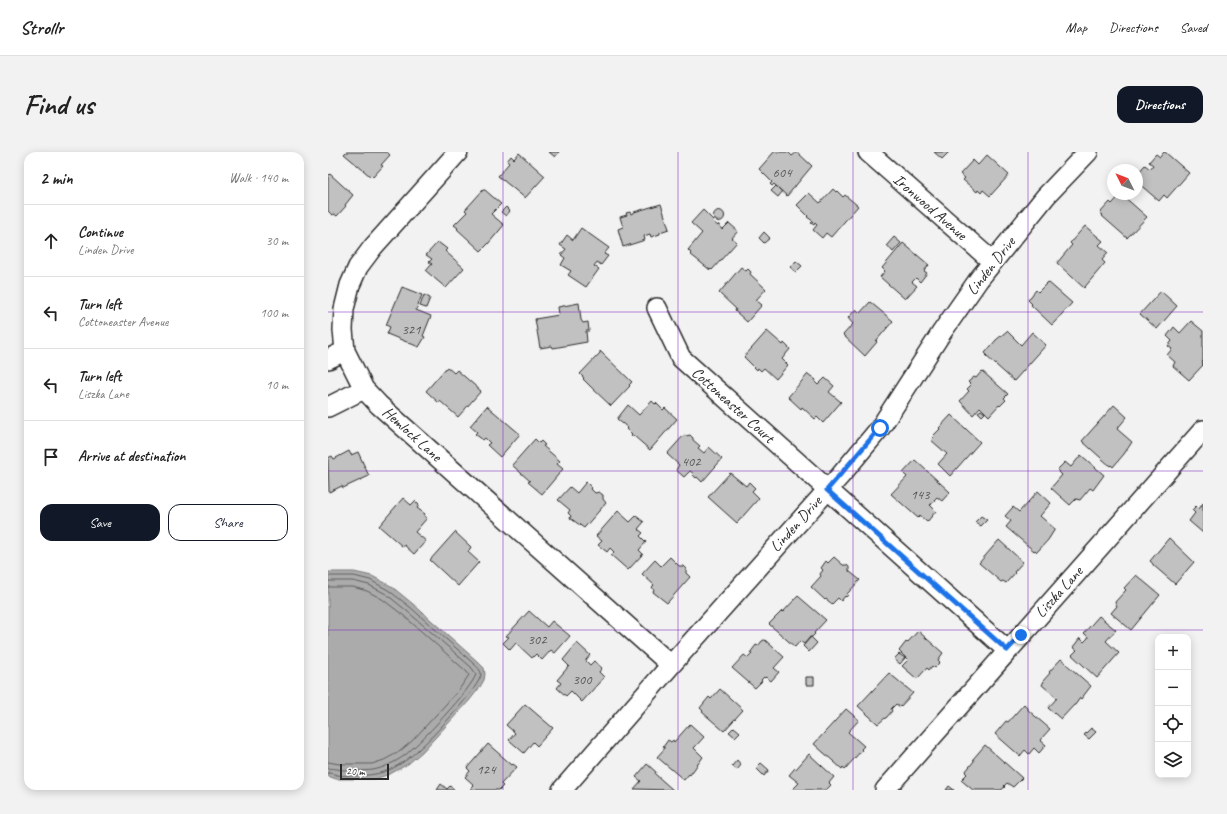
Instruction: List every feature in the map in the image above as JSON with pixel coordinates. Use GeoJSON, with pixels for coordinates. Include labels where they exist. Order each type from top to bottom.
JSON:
{"type":"FeatureCollection","features":[{"type":"Feature","properties":{"kind":"street","name":"Hemlock Lane"},"geometry":{"type":"LineString","coordinates":[[458,152],[373,247],[358,268],[350,285],[344,309],[342,330],[345,351],[364,389],[379,405],[671,665]]}},
{"type":"Feature","properties":{"kind":"street","name":"Ironwood Avenue"},"geometry":{"type":"LineString","coordinates":[[868,152],[993,262]]}},
{"type":"Feature","properties":{"kind":"street","name":"Linden Drive"},"geometry":{"type":"LineString","coordinates":[[562,790],[880,428],[942,332],[976,284],[1046,196],[1088,152]]}},
{"type":"Feature","properties":{"kind":"street","name":"Cottoneaster Court"},"geometry":{"type":"LineString","coordinates":[[657,308],[681,358],[1007,650]]}},
{"type":"Feature","properties":{"kind":"street"},"geometry":{"type":"LineString","coordinates":[[328,359],[345,351]]}},
{"type":"Feature","properties":{"kind":"street"},"geometry":{"type":"LineString","coordinates":[[328,407],[364,389]]}},
{"type":"Feature","properties":{"kind":"street","name":"Liszka Lane"},"geometry":{"type":"LineString","coordinates":[[885,790],[1007,650],[1203,430]]}},
{"type":"Feature","properties":{"kind":"water"},"geometry":{"type":"Polygon","coordinates":[[[328,572],[354,572],[372,576],[391,586],[484,668],[484,680],[480,687],[422,752],[408,764],[390,774],[375,779],[336,779],[328,776],[328,572]]]}},
{"type":"Feature","properties":{"kind":"building"},"geometry":{"type":"Polygon","coordinates":[[[346,152],[387,152],[390,155],[373,177],[344,154],[346,152]]]}},
{"type":"Feature","properties":{"kind":"building"},"geometry":{"type":"Polygon","coordinates":[[[549,152],[559,152],[555,157],[549,152]]]}},
{"type":"Feature","properties":{"kind":"building"},"geometry":{"type":"Polygon","coordinates":[[[774,152],[788,152],[792,156],[797,152],[812,166],[787,196],[774,184],[772,186],[770,184],[772,182],[759,169],[774,152]]]}},
{"type":"Feature","properties":{"kind":"building"},"geometry":{"type":"Polygon","coordinates":[[[934,152],[949,152],[942,159],[934,152]]]}},
{"type":"Feature","properties":{"kind":"building"},"geometry":{"type":"Polygon","coordinates":[[[1165,152],[1189,173],[1167,198],[1164,195],[1159,201],[1143,187],[1143,167],[1145,165],[1150,169],[1153,165],[1149,162],[1156,154],[1160,157],[1165,152]]]}},
{"type":"Feature","properties":{"kind":"building"},"geometry":{"type":"Polygon","coordinates":[[[519,153],[545,176],[525,198],[498,176],[509,163],[507,161],[511,156],[514,159],[519,153]]]}},
{"type":"Feature","properties":{"kind":"building"},"geometry":{"type":"Polygon","coordinates":[[[987,155],[1009,175],[990,196],[983,190],[981,193],[978,190],[977,192],[963,180],[965,178],[960,174],[973,160],[978,165],[987,155]]]}},
{"type":"Feature","properties":{"kind":"building"},"geometry":{"type":"Polygon","coordinates":[[[330,174],[353,195],[337,216],[334,214],[332,215],[328,211],[328,176],[330,174]]]}},
{"type":"Feature","properties":{"kind":"building"},"geometry":{"type":"Polygon","coordinates":[[[776,186],[782,192],[778,197],[771,191],[776,186]]]}},
{"type":"Feature","properties":{"kind":"building"},"geometry":{"type":"Polygon","coordinates":[[[833,189],[843,197],[845,195],[858,206],[831,237],[826,233],[822,238],[813,230],[817,225],[815,223],[814,225],[811,223],[813,221],[807,217],[808,216],[797,205],[809,193],[820,203],[833,189]]]}},
{"type":"Feature","properties":{"kind":"building"},"geometry":{"type":"Polygon","coordinates":[[[483,190],[485,190],[501,204],[491,214],[504,225],[481,251],[454,225],[467,212],[465,210],[483,190]]]}},
{"type":"Feature","properties":{"kind":"building"},"geometry":{"type":"Polygon","coordinates":[[[1116,200],[1128,200],[1147,217],[1127,238],[1100,213],[1110,202],[1112,204],[1116,200]]]}},
{"type":"Feature","properties":{"kind":"building"},"geometry":{"type":"Polygon","coordinates":[[[661,204],[669,229],[651,237],[650,234],[644,236],[645,240],[623,247],[618,229],[623,227],[620,217],[627,215],[626,213],[630,212],[631,214],[661,204]]]}},
{"type":"Feature","properties":{"kind":"building"},"geometry":{"type":"Polygon","coordinates":[[[506,207],[510,211],[506,216],[501,212],[506,207]]]}},
{"type":"Feature","properties":{"kind":"building"},"geometry":{"type":"Polygon","coordinates":[[[703,210],[714,221],[713,222],[718,226],[719,224],[722,230],[729,223],[738,231],[732,238],[737,242],[712,270],[690,254],[691,253],[688,250],[702,233],[691,223],[703,210]]]}},
{"type":"Feature","properties":{"kind":"building"},"geometry":{"type":"Polygon","coordinates":[[[719,210],[723,212],[725,216],[723,220],[719,222],[715,220],[713,216],[715,212],[719,210]]]}},
{"type":"Feature","properties":{"kind":"building"},"geometry":{"type":"Polygon","coordinates":[[[1085,226],[1103,241],[1099,245],[1108,253],[1102,260],[1105,263],[1084,288],[1057,263],[1072,245],[1070,243],[1085,226]]]}},
{"type":"Feature","properties":{"kind":"building"},"geometry":{"type":"Polygon","coordinates":[[[581,228],[609,248],[604,254],[608,256],[601,265],[597,262],[594,266],[599,269],[586,287],[568,275],[571,271],[561,265],[565,258],[561,255],[566,249],[560,245],[567,235],[573,240],[581,228]]]}},
{"type":"Feature","properties":{"kind":"building"},"geometry":{"type":"Polygon","coordinates":[[[764,232],[770,238],[764,243],[759,238],[764,232]]]}},
{"type":"Feature","properties":{"kind":"building"},"geometry":{"type":"Polygon","coordinates":[[[894,237],[901,243],[893,252],[887,245],[894,237]]]}},
{"type":"Feature","properties":{"kind":"building"},"geometry":{"type":"Polygon","coordinates":[[[438,242],[447,249],[445,251],[464,268],[446,288],[426,271],[432,264],[429,262],[432,259],[426,255],[438,242]]]}},
{"type":"Feature","properties":{"kind":"building"},"geometry":{"type":"Polygon","coordinates":[[[903,243],[929,265],[924,271],[927,273],[920,282],[916,278],[912,282],[917,286],[905,299],[880,277],[885,271],[882,268],[903,243]]]}},
{"type":"Feature","properties":{"kind":"building"},"geometry":{"type":"Polygon","coordinates":[[[796,261],[802,266],[796,272],[790,267],[796,261]]]}},
{"type":"Feature","properties":{"kind":"building"},"geometry":{"type":"Polygon","coordinates":[[[741,267],[746,271],[748,269],[751,272],[750,274],[766,289],[756,300],[762,305],[747,322],[719,293],[741,267]]]}},
{"type":"Feature","properties":{"kind":"building"},"geometry":{"type":"Polygon","coordinates":[[[1048,282],[1072,303],[1052,325],[1031,305],[1032,304],[1028,300],[1036,290],[1038,292],[1048,282]]]}},
{"type":"Feature","properties":{"kind":"building"},"geometry":{"type":"Polygon","coordinates":[[[402,287],[422,295],[416,310],[431,316],[423,336],[425,337],[419,347],[387,334],[390,327],[386,325],[402,287]]]}},
{"type":"Feature","properties":{"kind":"building"},"geometry":{"type":"Polygon","coordinates":[[[1161,291],[1177,306],[1157,329],[1140,314],[1161,291]]]}},
{"type":"Feature","properties":{"kind":"building"},"geometry":{"type":"Polygon","coordinates":[[[424,295],[430,298],[426,308],[420,306],[424,295]]]}},
{"type":"Feature","properties":{"kind":"building"},"geometry":{"type":"Polygon","coordinates":[[[870,302],[893,321],[865,356],[843,335],[853,324],[848,318],[856,309],[860,313],[870,302]]]}},
{"type":"Feature","properties":{"kind":"building"},"geometry":{"type":"Polygon","coordinates":[[[579,303],[581,320],[583,323],[588,322],[589,331],[586,331],[587,342],[553,348],[552,346],[540,348],[535,319],[559,315],[558,307],[579,303]]]}},
{"type":"Feature","properties":{"kind":"building"},"geometry":{"type":"Polygon","coordinates":[[[1191,321],[1203,331],[1203,365],[1189,380],[1173,366],[1175,362],[1167,355],[1172,349],[1168,346],[1172,341],[1167,336],[1174,327],[1180,333],[1191,321]]]}},
{"type":"Feature","properties":{"kind":"building"},"geometry":{"type":"Polygon","coordinates":[[[767,331],[790,349],[782,359],[788,365],[776,379],[764,368],[761,371],[758,368],[757,370],[744,357],[767,331]]]}},
{"type":"Feature","properties":{"kind":"building"},"geometry":{"type":"Polygon","coordinates":[[[1007,331],[1021,345],[1032,332],[1046,345],[1014,381],[986,356],[987,355],[985,353],[996,340],[1007,331]]]}},
{"type":"Feature","properties":{"kind":"building"},"geometry":{"type":"Polygon","coordinates":[[[600,351],[632,382],[611,406],[583,379],[584,378],[580,374],[600,353],[600,351]]]}},
{"type":"Feature","properties":{"kind":"building"},"geometry":{"type":"Polygon","coordinates":[[[447,367],[454,373],[457,370],[481,391],[458,417],[426,391],[447,367]]]}},
{"type":"Feature","properties":{"kind":"building"},"geometry":{"type":"Polygon","coordinates":[[[982,371],[1008,394],[1004,398],[1006,400],[989,416],[980,407],[973,415],[960,401],[969,391],[967,389],[971,385],[968,382],[974,377],[976,378],[982,371]]]}},
{"type":"Feature","properties":{"kind":"building"},"geometry":{"type":"Polygon","coordinates":[[[808,374],[816,380],[815,382],[818,385],[825,378],[834,386],[829,392],[841,402],[823,423],[817,417],[815,419],[802,407],[801,409],[788,397],[808,374]]]}},
{"type":"Feature","properties":{"kind":"building"},"geometry":{"type":"Polygon","coordinates":[[[652,401],[663,410],[665,408],[677,419],[650,450],[634,436],[633,437],[627,429],[628,428],[617,419],[628,405],[639,415],[652,401]]]}},
{"type":"Feature","properties":{"kind":"building"},"geometry":{"type":"Polygon","coordinates":[[[1114,405],[1127,417],[1117,429],[1132,442],[1113,467],[1082,441],[1114,405]]]}},
{"type":"Feature","properties":{"kind":"building"},"geometry":{"type":"Polygon","coordinates":[[[487,406],[520,434],[500,457],[487,445],[490,443],[485,438],[483,440],[475,434],[477,432],[470,426],[487,406]]]}},
{"type":"Feature","properties":{"kind":"building"},"geometry":{"type":"Polygon","coordinates":[[[981,410],[985,413],[982,416],[978,412],[981,410]]]}},
{"type":"Feature","properties":{"kind":"building"},"geometry":{"type":"Polygon","coordinates":[[[951,415],[980,442],[950,476],[938,464],[947,454],[931,440],[940,429],[939,428],[951,415]]]}},
{"type":"Feature","properties":{"kind":"building"},"geometry":{"type":"Polygon","coordinates":[[[684,435],[690,435],[700,446],[698,448],[704,453],[709,447],[722,459],[702,482],[690,471],[684,477],[676,470],[679,465],[667,454],[684,435]]]}},
{"type":"Feature","properties":{"kind":"building"},"geometry":{"type":"Polygon","coordinates":[[[535,439],[539,443],[541,441],[545,445],[543,446],[560,461],[557,464],[563,469],[542,494],[512,465],[535,439]]]}},
{"type":"Feature","properties":{"kind":"building"},"geometry":{"type":"Polygon","coordinates":[[[349,451],[351,455],[358,452],[369,476],[343,488],[342,486],[329,492],[328,458],[332,456],[334,459],[349,451]]]}},
{"type":"Feature","properties":{"kind":"building"},"geometry":{"type":"Polygon","coordinates":[[[1081,455],[1104,475],[1093,490],[1090,488],[1080,500],[1076,499],[1070,505],[1051,488],[1062,475],[1057,470],[1065,462],[1071,467],[1081,455]]]}},
{"type":"Feature","properties":{"kind":"building"},"geometry":{"type":"Polygon","coordinates":[[[915,460],[950,492],[942,501],[937,497],[930,505],[936,511],[927,522],[920,516],[918,518],[891,494],[907,477],[903,473],[915,460]]]}},
{"type":"Feature","properties":{"kind":"building"},"geometry":{"type":"Polygon","coordinates":[[[730,473],[746,486],[749,482],[755,488],[752,491],[759,498],[737,523],[708,497],[730,473]]]}},
{"type":"Feature","properties":{"kind":"building"},"geometry":{"type":"Polygon","coordinates":[[[586,482],[595,493],[599,492],[603,495],[603,499],[606,503],[584,528],[570,518],[571,516],[568,513],[570,510],[558,500],[570,487],[577,493],[586,482]]]}},
{"type":"Feature","properties":{"kind":"building"},"geometry":{"type":"Polygon","coordinates":[[[1038,491],[1051,503],[1040,516],[1055,529],[1048,540],[1037,552],[1006,527],[1011,521],[1005,516],[1013,507],[1019,512],[1038,491]]]}},
{"type":"Feature","properties":{"kind":"building"},"geometry":{"type":"Polygon","coordinates":[[[403,498],[411,505],[415,501],[419,505],[417,508],[425,514],[424,516],[427,518],[415,532],[426,541],[414,554],[404,545],[403,547],[379,526],[403,498]]]}},
{"type":"Feature","properties":{"kind":"building"},"geometry":{"type":"Polygon","coordinates":[[[1203,503],[1203,533],[1189,521],[1195,513],[1192,510],[1196,506],[1199,509],[1203,503]]]}},
{"type":"Feature","properties":{"kind":"building"},"geometry":{"type":"Polygon","coordinates":[[[618,511],[630,522],[636,516],[644,522],[638,529],[643,533],[640,536],[646,542],[639,550],[643,554],[628,570],[611,555],[614,552],[610,548],[607,552],[598,545],[602,541],[596,536],[618,511]]]}},
{"type":"Feature","properties":{"kind":"building"},"geometry":{"type":"Polygon","coordinates":[[[981,516],[987,520],[981,526],[975,522],[981,516]]]}},
{"type":"Feature","properties":{"kind":"building"},"geometry":{"type":"Polygon","coordinates":[[[455,532],[471,547],[468,552],[479,562],[458,586],[430,560],[455,532]]]}},
{"type":"Feature","properties":{"kind":"building"},"geometry":{"type":"Polygon","coordinates":[[[1169,538],[1194,562],[1175,584],[1150,561],[1169,538]]]}},
{"type":"Feature","properties":{"kind":"building"},"geometry":{"type":"Polygon","coordinates":[[[999,540],[1023,562],[1006,583],[1003,581],[1001,582],[979,563],[999,540]]]}},
{"type":"Feature","properties":{"kind":"building"},"geometry":{"type":"Polygon","coordinates":[[[670,557],[679,566],[683,566],[686,569],[686,573],[690,577],[667,603],[653,592],[654,590],[652,587],[654,585],[642,574],[655,560],[661,566],[670,557]]]}},
{"type":"Feature","properties":{"kind":"building"},"geometry":{"type":"Polygon","coordinates":[[[834,557],[843,565],[847,565],[849,567],[849,571],[860,580],[846,597],[845,596],[841,601],[838,598],[832,604],[826,599],[825,600],[811,587],[821,576],[820,574],[823,570],[821,568],[826,561],[828,563],[834,557]]]}},
{"type":"Feature","properties":{"kind":"building"},"geometry":{"type":"Polygon","coordinates":[[[1136,575],[1160,595],[1131,630],[1111,613],[1117,606],[1115,602],[1126,590],[1124,588],[1136,575]]]}},
{"type":"Feature","properties":{"kind":"building"},"geometry":{"type":"Polygon","coordinates":[[[798,596],[826,620],[814,633],[815,634],[804,644],[800,641],[795,647],[769,624],[798,596]]]}},
{"type":"Feature","properties":{"kind":"building"},"geometry":{"type":"Polygon","coordinates":[[[529,611],[547,627],[552,621],[570,636],[555,653],[551,650],[542,660],[536,654],[532,658],[516,643],[510,650],[503,643],[509,637],[506,636],[529,611]]]}},
{"type":"Feature","properties":{"kind":"building"},"geometry":{"type":"Polygon","coordinates":[[[1099,616],[1116,630],[1106,641],[1119,653],[1097,678],[1072,655],[1077,650],[1073,647],[1080,638],[1084,642],[1088,638],[1084,633],[1099,616]]]}},
{"type":"Feature","properties":{"kind":"building"},"geometry":{"type":"Polygon","coordinates":[[[918,631],[943,653],[938,660],[940,662],[934,668],[932,666],[929,670],[927,668],[917,679],[902,666],[908,660],[899,651],[918,631]]]}},
{"type":"Feature","properties":{"kind":"building"},"geometry":{"type":"Polygon","coordinates":[[[811,637],[817,643],[809,652],[803,646],[811,637]]]}},
{"type":"Feature","properties":{"kind":"building"},"geometry":{"type":"Polygon","coordinates":[[[764,640],[784,657],[774,668],[779,672],[771,681],[764,677],[755,688],[732,668],[744,655],[748,658],[752,654],[750,653],[756,645],[758,646],[764,640]]]}},
{"type":"Feature","properties":{"kind":"building"},"geometry":{"type":"Polygon","coordinates":[[[577,643],[590,655],[586,661],[590,665],[594,661],[602,668],[599,672],[604,677],[582,702],[571,691],[566,696],[557,688],[561,683],[557,680],[569,666],[563,660],[577,643]]]}},
{"type":"Feature","properties":{"kind":"building"},"geometry":{"type":"Polygon","coordinates":[[[899,654],[905,658],[900,664],[894,659],[899,654]]]}},
{"type":"Feature","properties":{"kind":"building"},"geometry":{"type":"Polygon","coordinates":[[[1061,659],[1091,686],[1081,699],[1080,698],[1061,719],[1048,708],[1057,698],[1042,685],[1043,681],[1050,673],[1049,672],[1061,659]]]}},
{"type":"Feature","properties":{"kind":"building"},"geometry":{"type":"Polygon","coordinates":[[[889,673],[913,693],[900,707],[896,704],[886,718],[878,724],[858,706],[889,673]]]}},
{"type":"Feature","properties":{"kind":"building"},"geometry":{"type":"Polygon","coordinates":[[[806,677],[814,677],[814,685],[806,685],[806,677]]]}},
{"type":"Feature","properties":{"kind":"building"},"geometry":{"type":"Polygon","coordinates":[[[720,689],[743,710],[724,731],[702,712],[703,711],[700,708],[709,697],[711,699],[720,689]]]}},
{"type":"Feature","properties":{"kind":"building"},"geometry":{"type":"Polygon","coordinates":[[[525,704],[553,728],[537,746],[533,742],[524,753],[509,740],[515,733],[506,725],[525,704]]]}},
{"type":"Feature","properties":{"kind":"building"},"geometry":{"type":"Polygon","coordinates":[[[1024,704],[1028,710],[1050,729],[1040,740],[1046,745],[1039,753],[1034,748],[1029,754],[1025,750],[1020,756],[995,734],[1024,704]]]}},
{"type":"Feature","properties":{"kind":"building"},"geometry":{"type":"Polygon","coordinates":[[[846,709],[859,720],[848,732],[864,746],[845,769],[843,767],[842,769],[814,744],[846,709]]]}},
{"type":"Feature","properties":{"kind":"building"},"geometry":{"type":"Polygon","coordinates":[[[690,724],[704,737],[694,748],[703,757],[690,775],[689,774],[684,780],[657,757],[665,748],[663,747],[668,740],[671,742],[673,740],[674,742],[690,724]]]}},
{"type":"Feature","properties":{"kind":"building"},"geometry":{"type":"Polygon","coordinates":[[[734,727],[740,732],[735,737],[729,732],[734,727]]]}},
{"type":"Feature","properties":{"kind":"building"},"geometry":{"type":"Polygon","coordinates":[[[1091,728],[1096,732],[1089,739],[1084,735],[1091,728]]]}},
{"type":"Feature","properties":{"kind":"building"},"geometry":{"type":"Polygon","coordinates":[[[488,744],[512,765],[513,764],[517,767],[501,784],[503,786],[499,790],[474,790],[471,788],[474,785],[465,777],[470,771],[467,768],[488,744]]]}},
{"type":"Feature","properties":{"kind":"building"},"geometry":{"type":"Polygon","coordinates":[[[985,745],[1022,778],[1013,787],[1007,783],[1001,790],[973,790],[961,780],[967,774],[965,772],[974,761],[973,759],[985,745]]]}},
{"type":"Feature","properties":{"kind":"building"},"geometry":{"type":"Polygon","coordinates":[[[809,754],[834,777],[829,783],[831,785],[826,790],[792,790],[799,783],[789,775],[809,754]]]}},
{"type":"Feature","properties":{"kind":"building"},"geometry":{"type":"Polygon","coordinates":[[[737,760],[741,765],[737,770],[732,766],[737,760]]]}},
{"type":"Feature","properties":{"kind":"building"},"geometry":{"type":"Polygon","coordinates":[[[761,763],[769,770],[764,776],[756,768],[761,763]]]}},
{"type":"Feature","properties":{"kind":"building"},"geometry":{"type":"Polygon","coordinates":[[[647,764],[656,772],[655,774],[673,790],[634,789],[641,781],[636,777],[647,764]]]}},
{"type":"Feature","properties":{"kind":"building"},"geometry":{"type":"Polygon","coordinates":[[[441,784],[447,789],[450,786],[455,790],[437,790],[441,784]]]}},
{"type":"Feature","properties":{"kind":"building"},"geometry":{"type":"Polygon","coordinates":[[[949,786],[954,790],[946,790],[949,786]]]}},
{"type":"Feature","properties":{"kind":"route"},"geometry":{"type":"LineString","coordinates":[[880,428],[827,490],[1007,650],[1021,635]]}}]}
